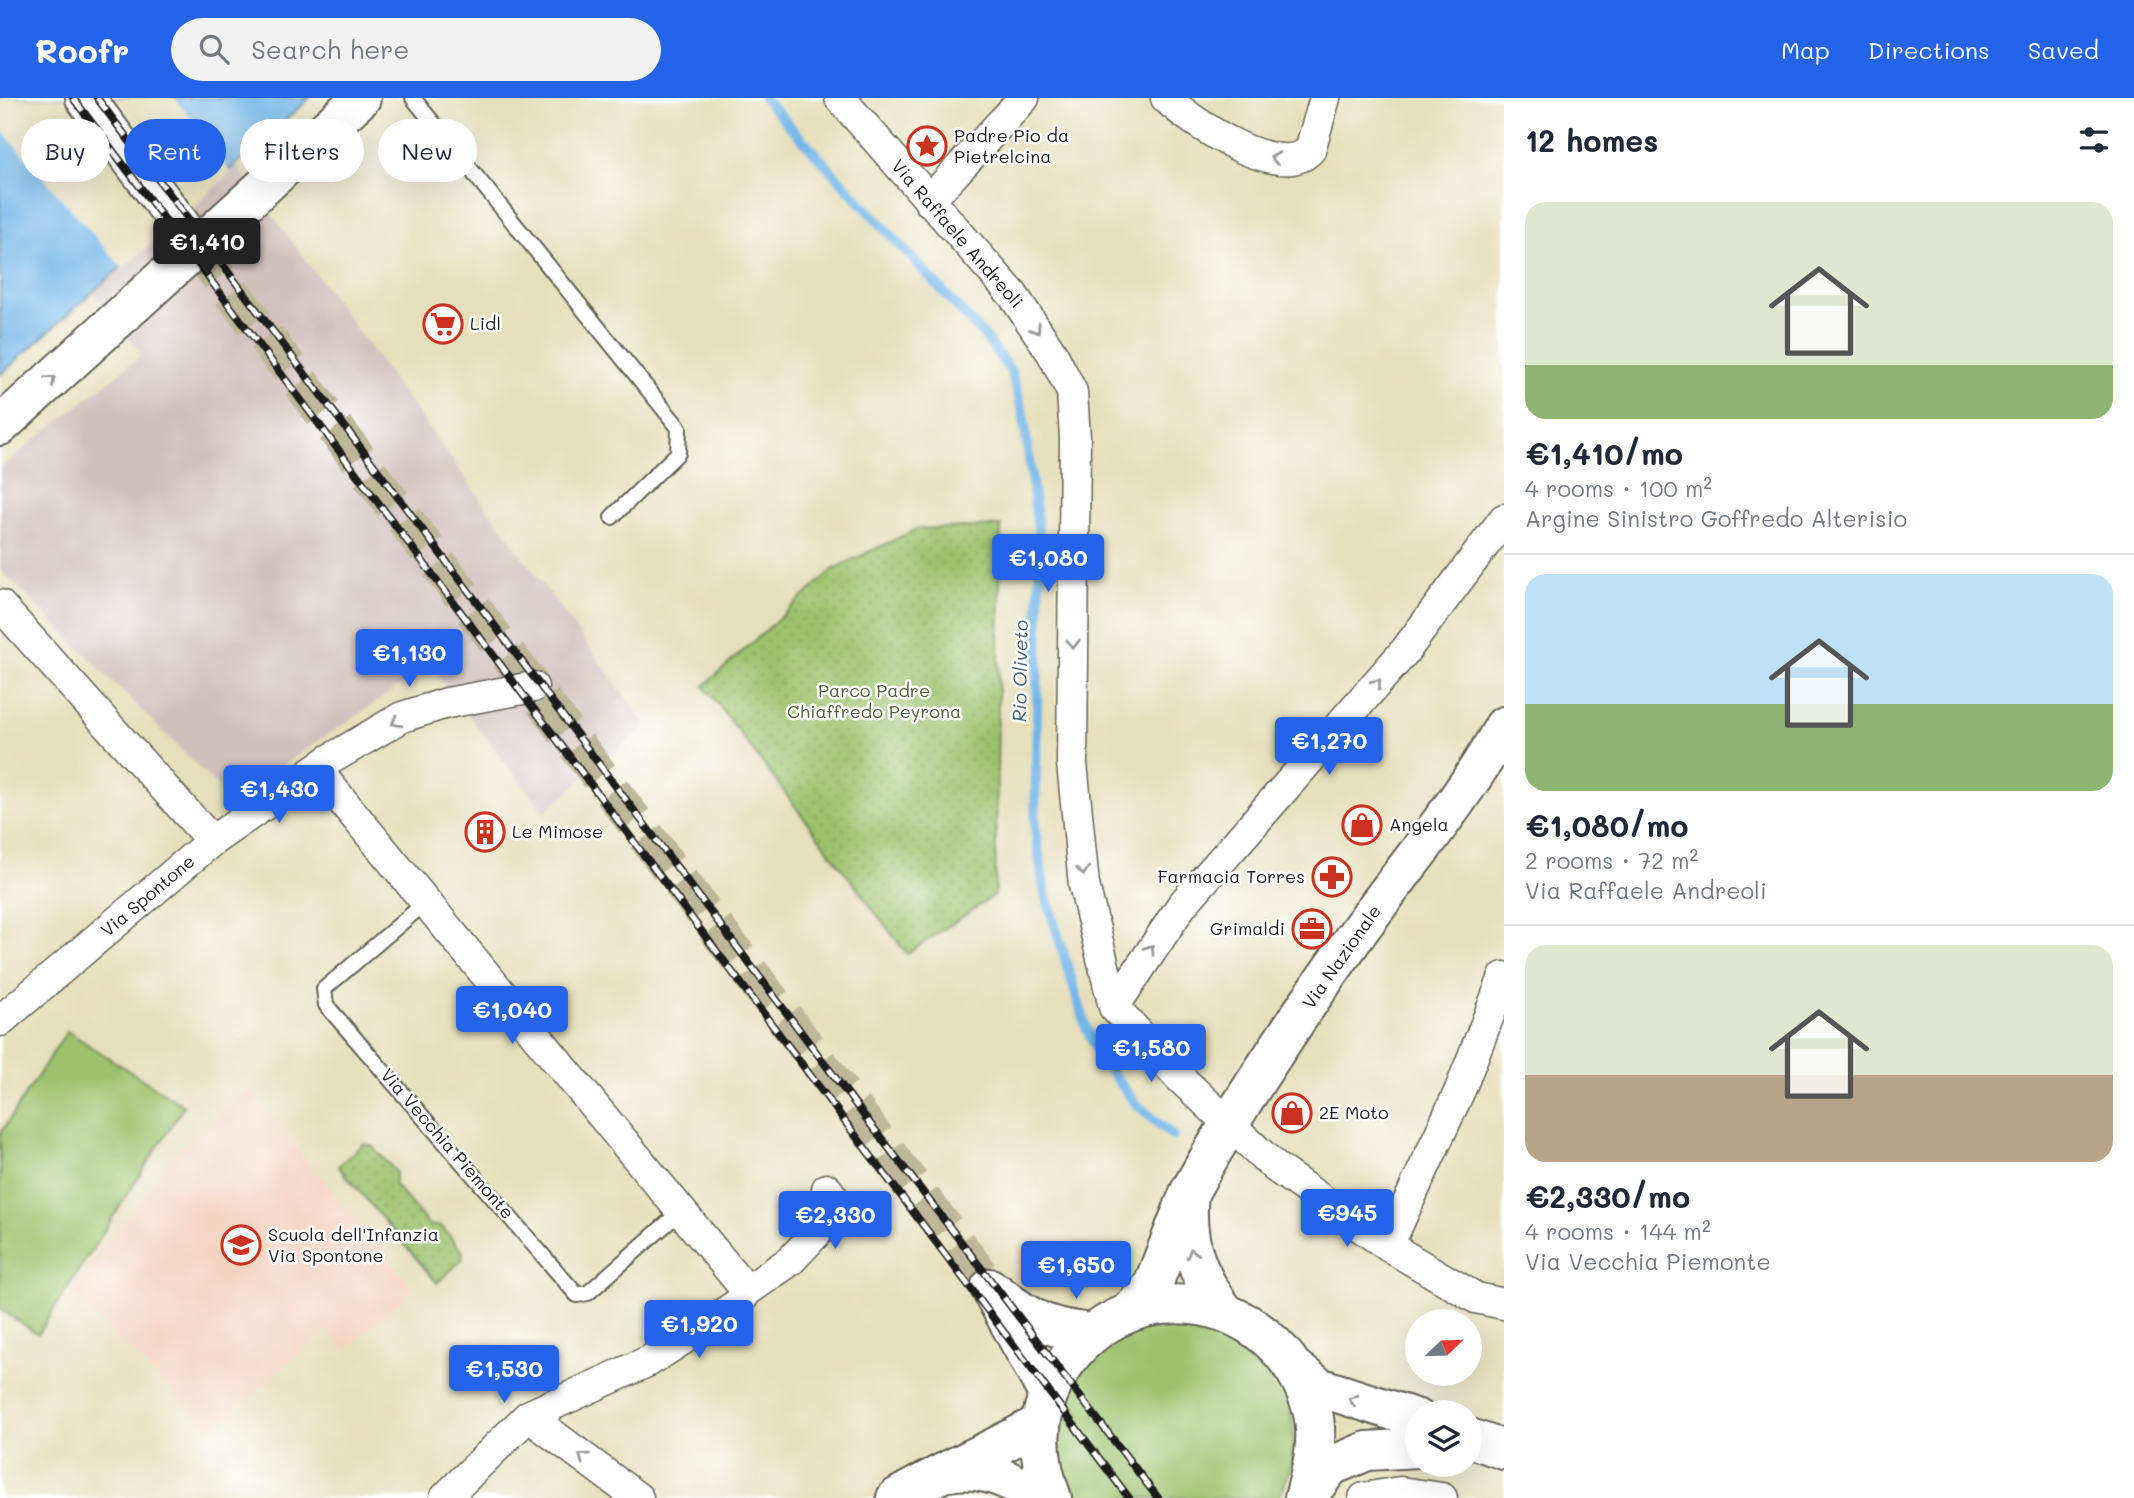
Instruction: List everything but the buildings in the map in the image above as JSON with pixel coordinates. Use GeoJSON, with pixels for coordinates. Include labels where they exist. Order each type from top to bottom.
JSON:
{"type":"FeatureCollection","features":[{"type":"Feature","properties":{"kind":"main road"},"geometry":{"type":"LineString","coordinates":[[85,98],[197,247]]}},
{"type":"Feature","properties":{"kind":"main road"},"geometry":{"type":"LineString","coordinates":[[0,426],[361,98]]}},
{"type":"Feature","properties":{"kind":"main road","name":"Via Nazionale"},"geometry":{"type":"LineString","coordinates":[[1128,1312],[1152,1287],[1189,1193],[1227,1123],[1350,943],[1478,773],[1504,726]]}},
{"type":"Feature","properties":{"kind":"main road","name":"Via Nazionale"},"geometry":{"type":"LineString","coordinates":[[1189,1193],[1186,1214],[1192,1253],[1198,1272],[1225,1312]]}},
{"type":"Feature","properties":{"kind":"main road"},"geometry":{"type":"LineString","coordinates":[[1044,1409],[990,1288],[1027,1316],[1054,1329],[1092,1333]]}},
{"type":"Feature","properties":{"kind":"main road"},"geometry":{"type":"LineString","coordinates":[[1052,1498],[1044,1478],[1040,1451],[1044,1409],[1066,1360],[1092,1333],[1128,1312],[1177,1303],[1225,1312],[1252,1325],[1276,1344],[1294,1368],[1312,1410],[1315,1457],[1305,1498]]}},
{"type":"Feature","properties":{"kind":"main road"},"geometry":{"type":"LineString","coordinates":[[1294,1368],[1319,1387],[1405,1415]]}},
{"type":"Feature","properties":{"kind":"main road"},"geometry":{"type":"LineString","coordinates":[[896,1498],[940,1474],[992,1451],[1044,1409]]}},
{"type":"Feature","properties":{"kind":"main road"},"geometry":{"type":"LineString","coordinates":[[1482,1443],[1504,1451]]}},
{"type":"Feature","properties":{"kind":"main road"},"geometry":{"type":"LineString","coordinates":[[1305,1498],[1331,1465],[1367,1451],[1405,1449]]}},
{"type":"Feature","properties":{"kind":"main road"},"geometry":{"type":"LineString","coordinates":[[1482,1450],[1504,1451]]}},
{"type":"Feature","properties":{"kind":"main road"},"geometry":{"type":"LineString","coordinates":[[940,1474],[965,1469],[988,1471],[1043,1498]]}},
{"type":"Feature","properties":{"kind":"street","name":"Via Raffaele Andreoli"},"geometry":{"type":"LineString","coordinates":[[840,98],[1013,295],[1052,353],[1072,392],[1075,438],[1072,763],[1084,885],[1114,1007]]}},
{"type":"Feature","properties":{"kind":"street"},"geometry":{"type":"LineString","coordinates":[[929,201],[1024,98]]}},
{"type":"Feature","properties":{"kind":"street"},"geometry":{"type":"LineString","coordinates":[[1179,105],[1255,154],[1297,159],[1305,156],[1314,143],[1325,98]]}},
{"type":"Feature","properties":{"kind":"street"},"geometry":{"type":"LineString","coordinates":[[1504,519],[1405,651],[1182,905],[1114,1007],[1227,1123],[1275,1167],[1388,1247],[1476,1298],[1504,1304]]}},
{"type":"Feature","properties":{"kind":"street"},"geometry":{"type":"LineString","coordinates":[[0,605],[212,841]]}},
{"type":"Feature","properties":{"kind":"street","name":"Via Spontone"},"geometry":{"type":"LineString","coordinates":[[0,1021],[212,841],[316,769],[402,718],[447,703],[533,687]]}},
{"type":"Feature","properties":{"kind":"street"},"geometry":{"type":"LineString","coordinates":[[316,769],[747,1291]]}},
{"type":"Feature","properties":{"kind":"street"},"geometry":{"type":"LineString","coordinates":[[1388,1247],[1460,1090],[1504,977]]}},
{"type":"Feature","properties":{"kind":"street"},"geometry":{"type":"LineString","coordinates":[[445,1498],[528,1416],[610,1381],[704,1327],[738,1304],[747,1291],[790,1261],[840,1209],[827,1189]]}},
{"type":"Feature","properties":{"kind":"street"},"geometry":{"type":"LineString","coordinates":[[528,1416],[638,1498]]}},
{"type":"Feature","properties":{"kind":"street"},"geometry":{"type":"LineString","coordinates":[[1364,1498],[1400,1492],[1442,1498]]}},
{"type":"Feature","properties":{"kind":"lane"},"geometry":{"type":"LineString","coordinates":[[413,98],[679,428],[678,453],[612,517]]}},
{"type":"Feature","properties":{"kind":"lane","name":"Via Vecchia Piemonte"},"geometry":{"type":"LineString","coordinates":[[426,902],[324,989],[326,1005],[577,1295],[588,1293],[681,1211]]}},
{"type":"Feature","properties":{"kind":"shaded area"},"geometry":{"type":"Polygon","coordinates":[[[0,98],[187,98],[202,119],[124,119],[124,182],[226,182],[226,151],[240,170],[240,182],[248,182],[646,725],[544,812],[430,666],[231,800],[0,569],[0,468],[142,355],[0,172],[0,98]]]}},
{"type":"Feature","properties":{"kind":"shaded area","name":"Scuola dell'Infanzia Via Spontone"},"geometry":{"type":"Polygon","coordinates":[[[248,1090],[414,1289],[344,1352],[326,1331],[210,1429],[70,1292],[179,1149],[248,1090]]]}},
{"type":"Feature","properties":{"kind":"green space","name":"Parco Padre Chiaffredo Peyrona"},"geometry":{"type":"Polygon","coordinates":[[[1001,526],[995,895],[907,954],[704,686],[835,568],[917,529],[1001,526]]]}},
{"type":"Feature","properties":{"kind":"green space"},"geometry":{"type":"Polygon","coordinates":[[[67,1031],[184,1106],[38,1334],[0,1309],[0,1134],[67,1031]]]}},
{"type":"Feature","properties":{"kind":"green space"},"geometry":{"type":"Polygon","coordinates":[[[363,1144],[372,1146],[396,1172],[394,1184],[429,1225],[442,1227],[463,1252],[462,1260],[437,1283],[338,1166],[363,1144]]]}},
{"type":"Feature","properties":{"kind":"green space"},"geometry":{"type":"Polygon","coordinates":[[[1186,1318],[1218,1326],[1240,1338],[1255,1350],[1278,1381],[1286,1399],[1293,1437],[1292,1462],[1279,1498],[1070,1498],[1057,1470],[1062,1393],[1111,1335],[1186,1318]]]}},
{"type":"Feature","properties":{"kind":"water"},"geometry":{"type":"Polygon","coordinates":[[[0,98],[310,98],[286,119],[240,119],[240,161],[226,173],[226,119],[124,119],[124,182],[216,182],[0,375],[0,98]]]}},
{"type":"Feature","properties":{"kind":"pier"},"geometry":{"type":"Polygon","coordinates":[[[0,98],[175,98],[191,119],[124,119],[124,182],[221,182],[123,269],[47,182],[110,182],[110,119],[21,119],[21,152],[0,128],[0,98]]]}},
{"type":"Feature","properties":{"kind":"waterway","name":"Rio Oliveto"},"geometry":{"type":"LineString","coordinates":[[764,98],[986,338],[1011,372],[1023,412],[1040,544],[1035,829],[1045,893],[1087,1030],[1098,1054],[1135,1103],[1173,1136]]}},
{"type":"Feature","properties":{"kind":"tunnel"},"geometry":{"type":"LineString","coordinates":[[197,247],[990,1288]]}},
{"type":"Feature","properties":{"kind":"railway"},"geometry":{"type":"LineString","coordinates":[[73,98],[1129,1498]]}},
{"type":"Feature","properties":{"kind":"railway"},"geometry":{"type":"LineString","coordinates":[[97,98],[865,1117],[1158,1498]]}},
{"type":"Feature","properties":{"kind":"place","name":"Padre Pio da Pietrelcina"},"geometry":{"type":"Point","coordinates":[927,146]}},
{"type":"Feature","properties":{"kind":"place","name":"Lidl"},"geometry":{"type":"Point","coordinates":[443,324]}},
{"type":"Feature","properties":{"kind":"place","name":"Angela"},"geometry":{"type":"Point","coordinates":[1362,825]}},
{"type":"Feature","properties":{"kind":"place","name":"Le Mimose"},"geometry":{"type":"Point","coordinates":[485,832]}},
{"type":"Feature","properties":{"kind":"place","name":"Farmacia Torres"},"geometry":{"type":"Point","coordinates":[1332,877]}},
{"type":"Feature","properties":{"kind":"place","name":"Grimaldi"},"geometry":{"type":"Point","coordinates":[1312,929]}},
{"type":"Feature","properties":{"kind":"place","name":"2E Moto"},"geometry":{"type":"Point","coordinates":[1292,1113]}},
{"type":"Feature","properties":{"kind":"place","name":"Scuola dell'Infanzia Via Spontone"},"geometry":{"type":"Point","coordinates":[241,1245]}}]}
